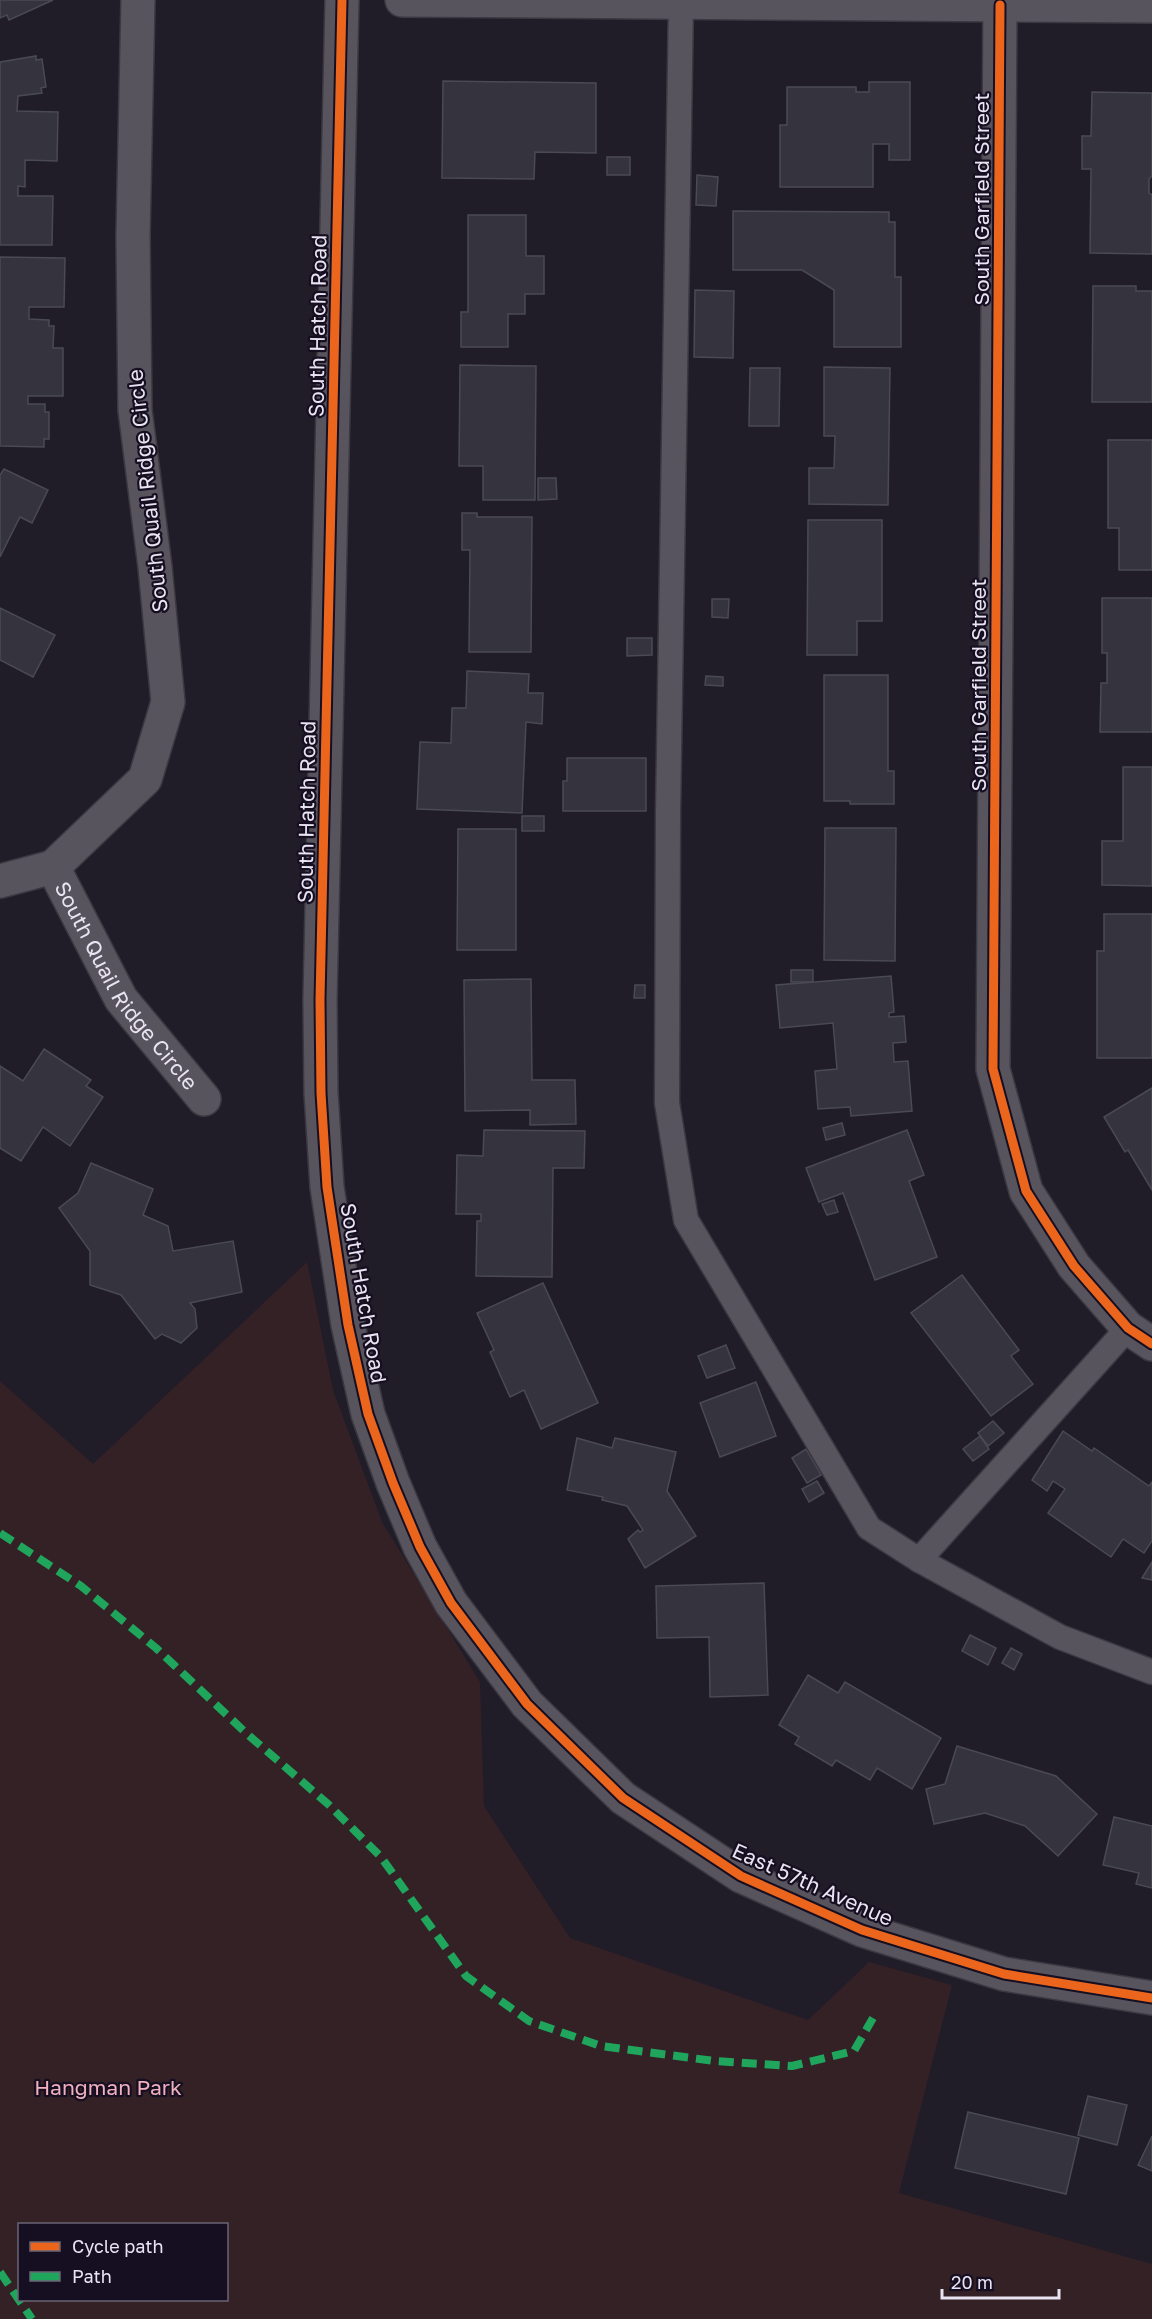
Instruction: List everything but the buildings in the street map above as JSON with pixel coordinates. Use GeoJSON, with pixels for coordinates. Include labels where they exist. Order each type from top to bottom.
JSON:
{"type":"FeatureCollection","features":[{"type":"Feature","properties":{"kind":"street","name":"South Quail Ridge Circle"},"geometry":{"type":"LineString","coordinates":[[0,881],[53,867],[144,778],[168,702],[155,567],[135,410],[134,237],[138,0]]}},
{"type":"Feature","properties":{"kind":"street","name":"South Hatch Road"},"geometry":{"type":"LineString","coordinates":[[342,0],[320,1000],[321,1094],[327,1187],[342,1290],[368,1414],[393,1483],[420,1547],[451,1603]]}},
{"type":"Feature","properties":{"kind":"street"},"geometry":{"type":"LineString","coordinates":[[402,0],[1152,6]]}},
{"type":"Feature","properties":{"kind":"street","name":"South Garfield Street"},"geometry":{"type":"LineString","coordinates":[[1000,5],[993,1069],[1026,1191],[1074,1266],[1140,1336]]}},
{"type":"Feature","properties":{"kind":"street","name":"South Quail Ridge Circle"},"geometry":{"type":"LineString","coordinates":[[53,867],[121,999],[204,1099]]}},
{"type":"Feature","properties":{"kind":"street","name":"East 57th Avenue"},"geometry":{"type":"LineString","coordinates":[[451,1603],[527,1704],[623,1798],[741,1876],[861,1930],[1004,1974],[1152,1998]]}},
{"type":"Feature","properties":{"kind":"lane"},"geometry":{"type":"LineString","coordinates":[[681,3],[668,790],[667,1103],[686,1220],[869,1528],[919,1560],[1060,1637],[1152,1672]]}},
{"type":"Feature","properties":{"kind":"lane"},"geometry":{"type":"LineString","coordinates":[[919,1560],[1140,1336]]}},
{"type":"Feature","properties":{"kind":"green space","name":"Hangman Park"},"geometry":{"type":"Polygon","coordinates":[[[307,1262],[333,1390],[382,1522],[480,1682],[484,1806],[570,1938],[808,2020],[869,1962],[952,1985],[899,2193],[1152,2264],[1152,2319],[0,2319],[0,1381],[93,1464],[307,1262]]]}},
{"type":"Feature","properties":{"kind":"marked path"},"geometry":{"type":"LineString","coordinates":[[0,1533],[81,1586],[156,1648],[246,1733],[328,1804],[381,1857],[466,1976],[529,2021],[601,2046],[714,2061],[792,2066],[854,2051],[873,2018]]}},
{"type":"Feature","properties":{"kind":"marked path"},"geometry":{"type":"LineString","coordinates":[[0,2272],[18,2298]]}},
{"type":"Feature","properties":{"kind":"marked path"},"geometry":{"type":"LineString","coordinates":[[20,2301],[32,2319]]}},
{"type":"Feature","properties":{"kind":"cycle path"},"geometry":{"type":"LineString","coordinates":[[342,0],[320,1000],[321,1093],[327,1187],[348,1325],[368,1414],[393,1483],[420,1547],[451,1603],[527,1704],[623,1798],[741,1876],[862,1930],[1004,1974],[1152,1998]]}},
{"type":"Feature","properties":{"kind":"cycle path"},"geometry":{"type":"LineString","coordinates":[[1000,5],[993,1069],[1026,1191],[1074,1266],[1128,1328],[1152,1344]]}}]}
